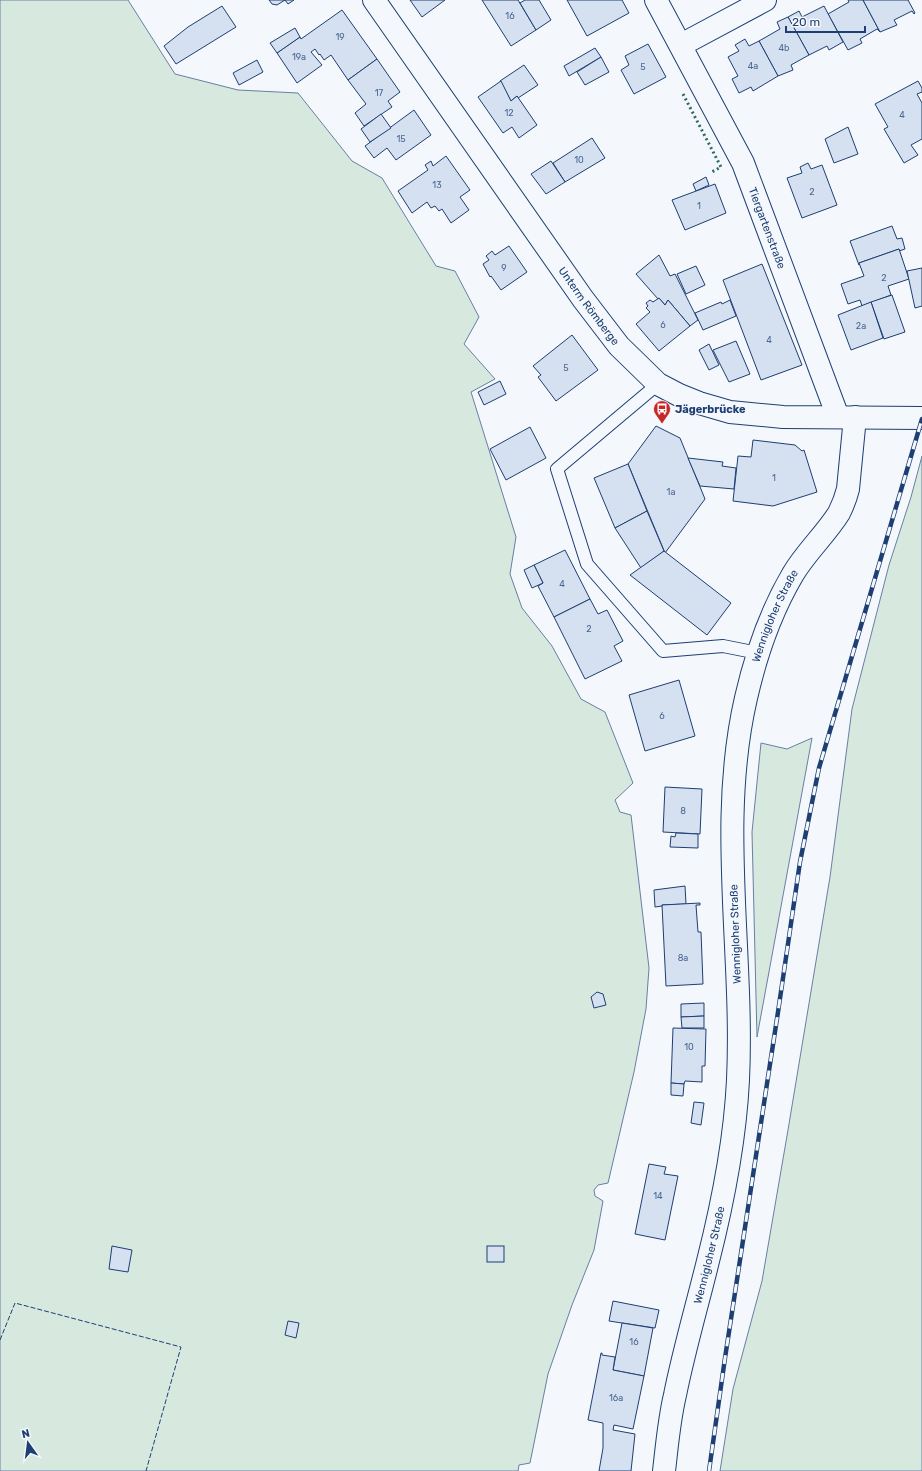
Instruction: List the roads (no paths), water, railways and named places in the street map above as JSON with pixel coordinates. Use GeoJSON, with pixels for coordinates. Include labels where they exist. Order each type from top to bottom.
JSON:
{"type":"FeatureCollection","features":[{"type":"Feature","properties":{"kind":"main road","name":"Unterm Römberge"},"geometry":{"type":"LineString","coordinates":[[374,0],[583,299],[619,346],[658,384],[686,398],[730,412],[783,417],[922,418]]}},
{"type":"Feature","properties":{"kind":"main road","name":"Tiergartenstraße"},"geometry":{"type":"LineString","coordinates":[[656,0],[743,163],[847,417]]}},
{"type":"Feature","properties":{"kind":"main road"},"geometry":{"type":"LineString","coordinates":[[681,45],[765,0]]}},
{"type":"Feature","properties":{"kind":"main road","name":"Wennigloher Straße"},"geometry":{"type":"LineString","coordinates":[[664,1471],[674,1397],[718,1220],[728,1166],[735,1114],[738,1080],[738,1028],[733,798],[738,746],[745,701],[758,652],[768,624],[794,573],[839,512],[845,500],[848,489],[847,417]]}},
{"type":"Feature","properties":{"kind":"lane"},"geometry":{"type":"LineString","coordinates":[[658,384],[556,469],[587,564],[663,651],[723,646],[758,652]]}},
{"type":"Feature","properties":{"kind":"railway"},"geometry":{"type":"LineString","coordinates":[[709,1471],[800,862],[819,768],[922,419]]}},
{"type":"Feature","properties":{"kind":"place","name":"Jägerbrücke"},"geometry":{"type":"Point","coordinates":[662,424]}}]}
